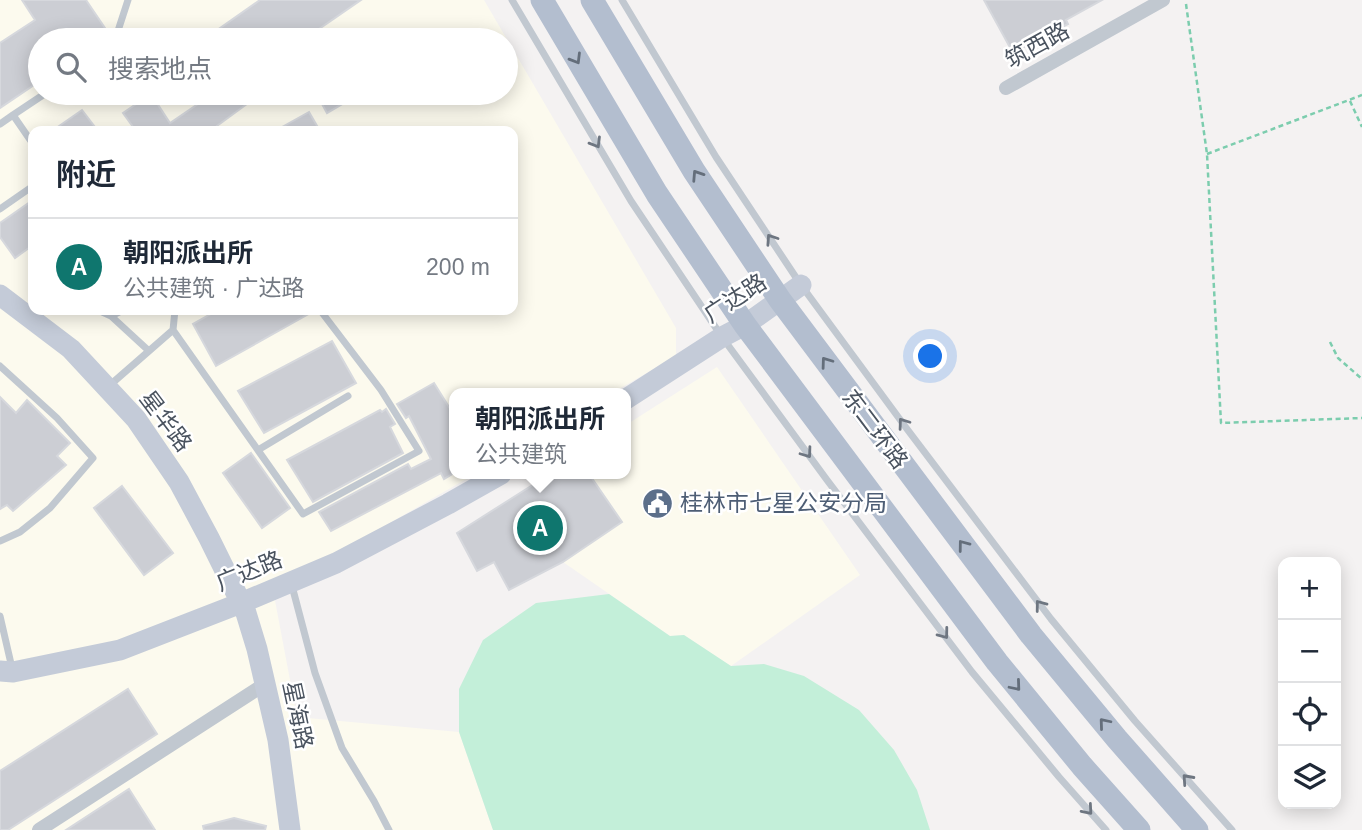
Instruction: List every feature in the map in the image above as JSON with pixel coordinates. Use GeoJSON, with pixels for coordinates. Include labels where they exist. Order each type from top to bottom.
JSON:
{"type":"FeatureCollection","features":[{"type":"Feature","properties":{"kind":"main road","name":"东二环路"},"geometry":{"type":"LineString","coordinates":[[542,0],[657,194],[745,325],[996,662],[1139,830]]}},
{"type":"Feature","properties":{"kind":"main road","name":"东二环路"},"geometry":{"type":"LineString","coordinates":[[592,0],[694,171],[780,300],[1031,635],[1197,830]]}},
{"type":"Feature","properties":{"kind":"street","name":"筑西路"},"geometry":{"type":"LineString","coordinates":[[1006,88],[1163,0]]}},
{"type":"Feature","properties":{"kind":"street","name":"广达路"},"geometry":{"type":"LineString","coordinates":[[631,396],[745,325],[802,285]]}},
{"type":"Feature","properties":{"kind":"street","name":"星华路"},"geometry":{"type":"LineString","coordinates":[[0,295],[71,349],[136,419],[179,482],[243,608]]}},
{"type":"Feature","properties":{"kind":"street","name":"广达路"},"geometry":{"type":"LineString","coordinates":[[6,672],[120,650],[243,608],[291,582],[336,563],[492,479]]}},
{"type":"Feature","properties":{"kind":"street","name":"星海路"},"geometry":{"type":"LineString","coordinates":[[243,608],[257,649],[278,740],[290,830]]}},
{"type":"Feature","properties":{"kind":"street"},"geometry":{"type":"LineString","coordinates":[[39,830],[265,684]]}},
{"type":"Feature","properties":{"kind":"lane"},"geometry":{"type":"LineString","coordinates":[[119,28],[128,0]]}},
{"type":"Feature","properties":{"kind":"lane"},"geometry":{"type":"LineString","coordinates":[[512,0],[631,201],[722,337],[972,672],[1106,830]]}},
{"type":"Feature","properties":{"kind":"lane"},"geometry":{"type":"LineString","coordinates":[[622,0],[716,157],[802,285],[907,429],[1051,619],[1135,721],[1232,830]]}},
{"type":"Feature","properties":{"kind":"lane"},"geometry":{"type":"LineString","coordinates":[[0,124],[28,105]]}},
{"type":"Feature","properties":{"kind":"lane"},"geometry":{"type":"LineString","coordinates":[[13,115],[28,137]]}},
{"type":"Feature","properties":{"kind":"lane"},"geometry":{"type":"LineString","coordinates":[[0,209],[28,189]]}},
{"type":"Feature","properties":{"kind":"lane"},"geometry":{"type":"LineString","coordinates":[[174,315],[173,330],[303,514],[419,451],[381,390],[324,315]]}},
{"type":"Feature","properties":{"kind":"lane"},"geometry":{"type":"LineString","coordinates":[[111,316],[149,351]]}},
{"type":"Feature","properties":{"kind":"lane"},"geometry":{"type":"LineString","coordinates":[[107,388],[173,330]]}},
{"type":"Feature","properties":{"kind":"lane"},"geometry":{"type":"LineString","coordinates":[[0,366],[57,418],[93,458],[50,508],[20,532],[0,541]]}},
{"type":"Feature","properties":{"kind":"lane"},"geometry":{"type":"LineString","coordinates":[[258,450],[348,396]]}},
{"type":"Feature","properties":{"kind":"lane"},"geometry":{"type":"LineString","coordinates":[[291,582],[315,673],[342,748],[389,830]]}},
{"type":"Feature","properties":{"kind":"lane"},"geometry":{"type":"LineString","coordinates":[[0,616],[6,672]]}},
{"type":"Feature","properties":{"kind":"path"},"geometry":{"type":"LineString","coordinates":[[1186,4],[1207,153],[1221,423],[1362,418]]}},
{"type":"Feature","properties":{"kind":"path"},"geometry":{"type":"LineString","coordinates":[[1207,153],[1362,95]]}},
{"type":"Feature","properties":{"kind":"path"},"geometry":{"type":"LineString","coordinates":[[1350,101],[1362,127]]}},
{"type":"Feature","properties":{"kind":"path"},"geometry":{"type":"LineString","coordinates":[[1330,342],[1338,358],[1362,379]]}},
{"type":"Feature","properties":{"kind":"shaded area"},"geometry":{"type":"Polygon","coordinates":[[[0,0],[484,0],[500,28],[28,28],[28,105],[518,105],[518,58],[676,328],[676,356],[621,388],[449,388],[449,479],[466,479],[273,590],[297,717],[459,732],[493,830],[0,830],[0,0]]]}},
{"type":"Feature","properties":{"kind":"shaded area","name":"桂林市七星公安分局"},"geometry":{"type":"Polygon","coordinates":[[[717,367],[860,575],[731,666],[684,635],[670,636],[563,562],[509,590],[494,562],[477,571],[457,533],[542,479],[631,479],[631,422],[717,367]]]}},
{"type":"Feature","properties":{"kind":"green space"},"geometry":{"type":"Polygon","coordinates":[[[609,594],[670,636],[684,635],[731,666],[764,664],[804,676],[859,710],[894,750],[917,790],[930,830],[493,830],[459,732],[459,689],[483,640],[536,603],[609,594]]]}},
{"type":"Feature","properties":{"kind":"building"},"geometry":{"type":"Polygon","coordinates":[[[22,0],[86,0],[105,28],[28,28],[28,89],[0,108],[0,43],[35,20],[22,0]]]}},
{"type":"Feature","properties":{"kind":"building"},"geometry":{"type":"Polygon","coordinates":[[[260,0],[361,0],[320,28],[220,28],[260,0]]]}},
{"type":"Feature","properties":{"kind":"building"},"geometry":{"type":"Polygon","coordinates":[[[984,0],[1102,0],[1066,20],[1068,24],[1013,53],[984,0]]]}},
{"type":"Feature","properties":{"kind":"building"},"geometry":{"type":"Polygon","coordinates":[[[135,105],[158,105],[170,123],[196,105],[246,105],[217,126],[132,126],[123,113],[135,105]]]}},
{"type":"Feature","properties":{"kind":"building"},"geometry":{"type":"Polygon","coordinates":[[[323,105],[341,105],[327,113],[323,105]]]}},
{"type":"Feature","properties":{"kind":"building"},"geometry":{"type":"Polygon","coordinates":[[[82,110],[94,126],[59,126],[82,110]]]}},
{"type":"Feature","properties":{"kind":"building"},"geometry":{"type":"Polygon","coordinates":[[[309,112],[317,126],[284,126],[309,112]]]}},
{"type":"Feature","properties":{"kind":"building"},"geometry":{"type":"Polygon","coordinates":[[[28,203],[28,249],[15,258],[0,237],[0,223],[28,203]]]}},
{"type":"Feature","properties":{"kind":"building"},"geometry":{"type":"Polygon","coordinates":[[[209,315],[307,315],[216,366],[193,324],[209,315]]]}},
{"type":"Feature","properties":{"kind":"building"},"geometry":{"type":"Polygon","coordinates":[[[332,341],[356,383],[264,433],[238,391],[332,341]]]}},
{"type":"Feature","properties":{"kind":"building"},"geometry":{"type":"Polygon","coordinates":[[[434,383],[449,407],[449,476],[444,479],[441,473],[331,531],[319,512],[408,464],[411,469],[431,459],[409,416],[406,418],[397,404],[434,383]]]}},
{"type":"Feature","properties":{"kind":"building"},"geometry":{"type":"Polygon","coordinates":[[[0,397],[16,413],[27,400],[70,443],[57,456],[66,465],[13,511],[7,505],[0,509],[0,397]]]}},
{"type":"Feature","properties":{"kind":"building"},"geometry":{"type":"Polygon","coordinates":[[[386,409],[395,424],[390,427],[403,453],[313,502],[287,460],[386,409]]]}},
{"type":"Feature","properties":{"kind":"building"},"geometry":{"type":"Polygon","coordinates":[[[251,453],[290,508],[262,528],[223,473],[251,453]]]}},
{"type":"Feature","properties":{"kind":"building"},"geometry":{"type":"Polygon","coordinates":[[[542,479],[592,479],[622,522],[563,562],[509,590],[494,562],[477,571],[457,533],[542,479]]]}},
{"type":"Feature","properties":{"kind":"building"},"geometry":{"type":"Polygon","coordinates":[[[122,486],[173,553],[144,575],[94,508],[122,486]]]}},
{"type":"Feature","properties":{"kind":"building"},"geometry":{"type":"Polygon","coordinates":[[[128,689],[157,734],[8,830],[0,830],[0,771],[128,689]]]}},
{"type":"Feature","properties":{"kind":"building"},"geometry":{"type":"Polygon","coordinates":[[[129,789],[155,830],[66,830],[129,789]]]}},
{"type":"Feature","properties":{"kind":"building"},"geometry":{"type":"Polygon","coordinates":[[[234,818],[266,826],[265,830],[204,830],[203,826],[234,818]]]}},
{"type":"Feature","properties":{"kind":"place","name":"桂林市七星公安分局"},"geometry":{"type":"Point","coordinates":[657,503]}},
{"type":"Feature","properties":{"kind":"place","name":"朝阳派出所"},"geometry":{"type":"Point","coordinates":[540,528]}}]}
